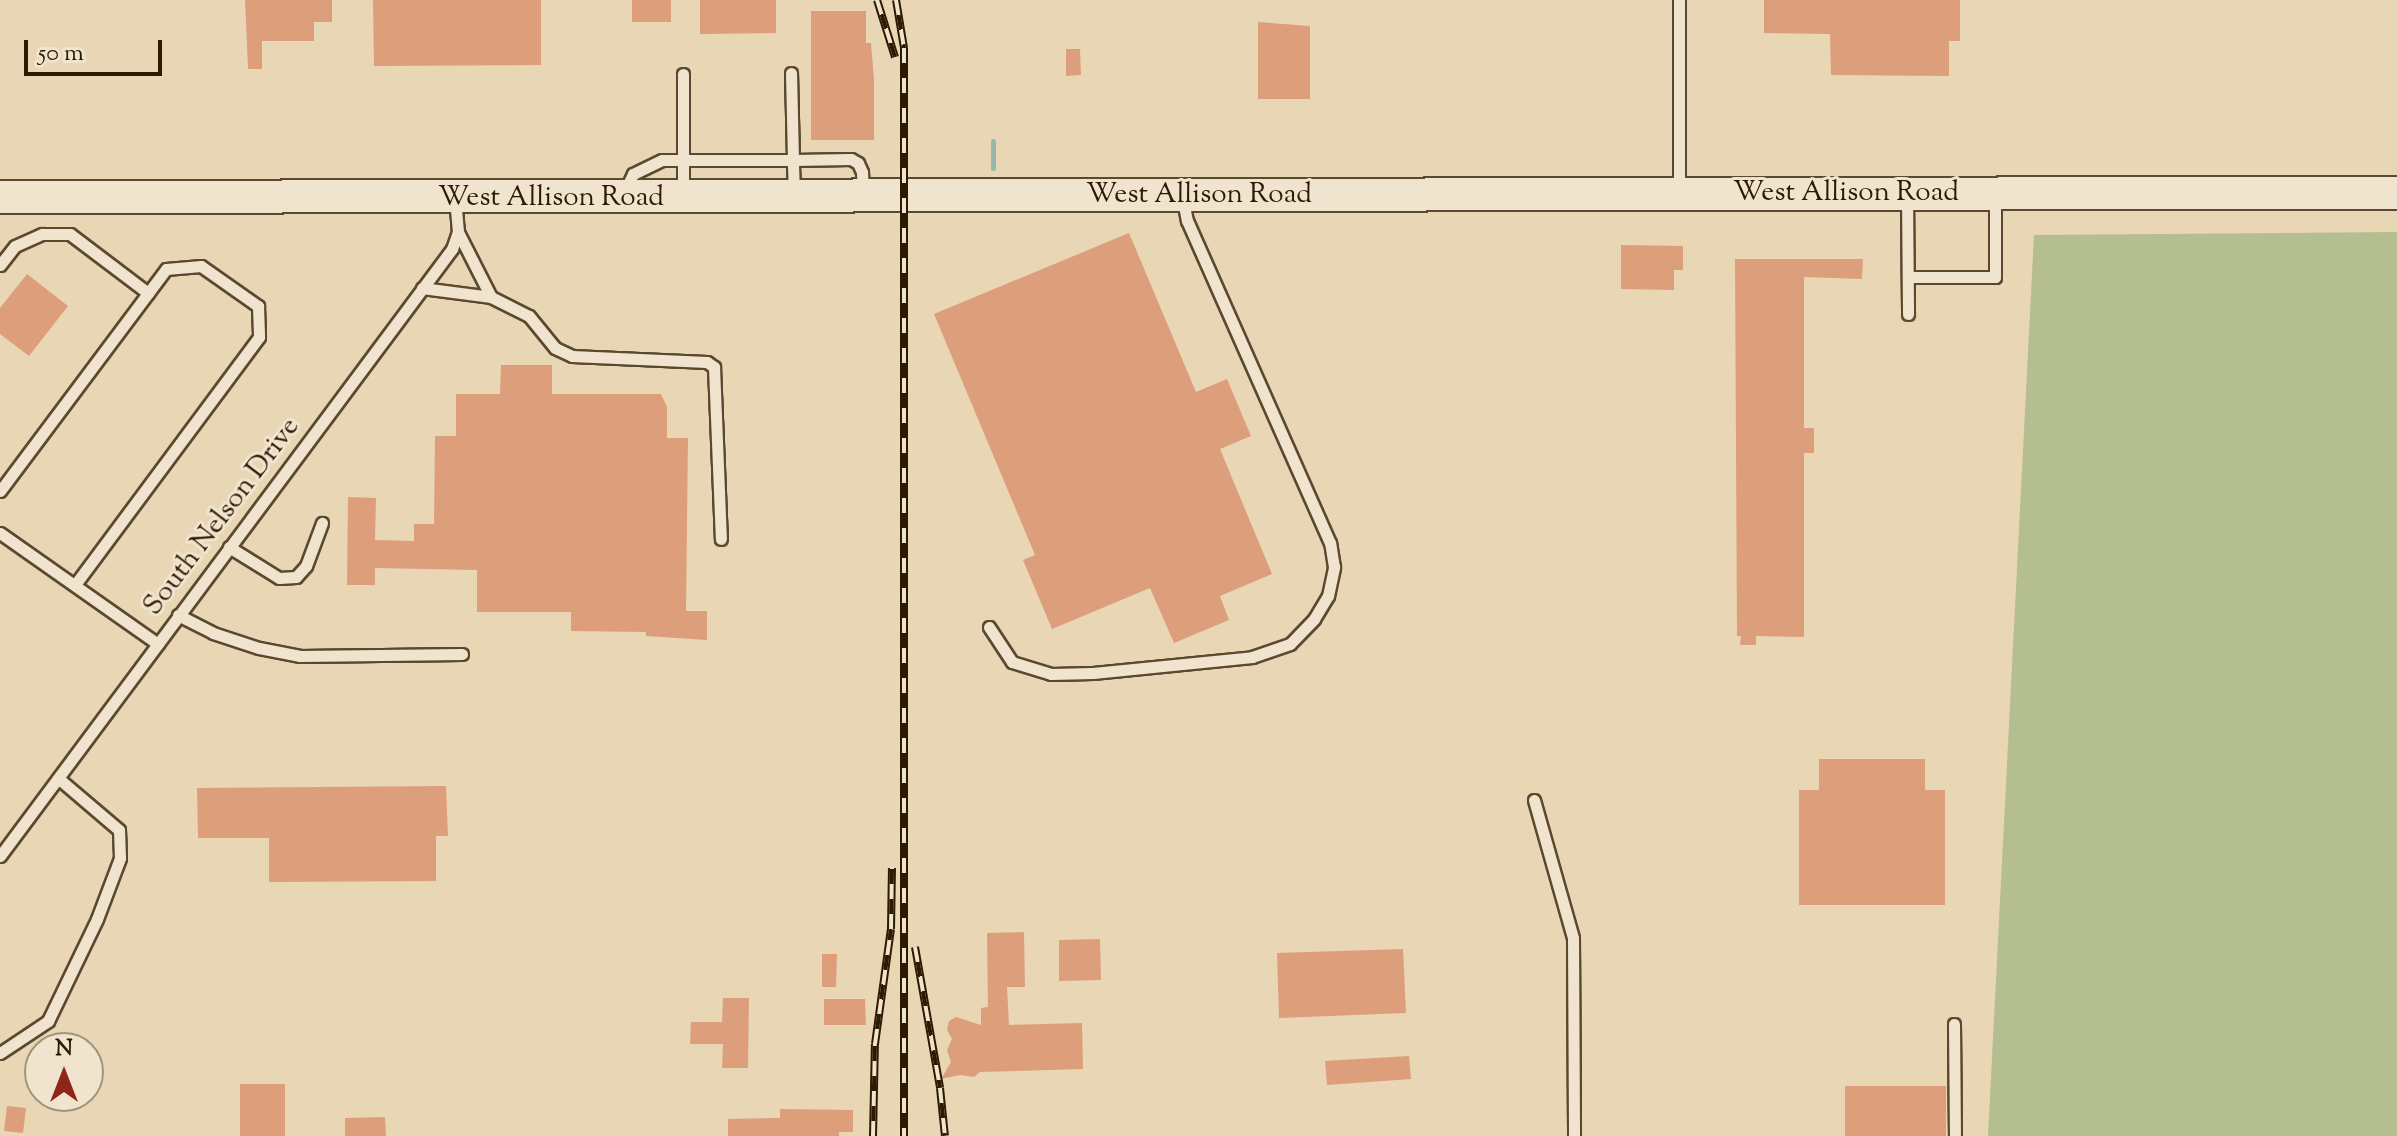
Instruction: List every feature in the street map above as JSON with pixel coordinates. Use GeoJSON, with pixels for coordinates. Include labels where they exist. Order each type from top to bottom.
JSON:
{"type":"FeatureCollection","features":[{"type":"Feature","properties":{"kind":"street","name":"West Allison Road"},"geometry":{"type":"LineString","coordinates":[[0,197],[2397,193]]}},
{"type":"Feature","properties":{"kind":"lane"},"geometry":{"type":"LineString","coordinates":[[1679,0],[1679,193]]}},
{"type":"Feature","properties":{"kind":"lane"},"geometry":{"type":"LineString","coordinates":[[791,73],[794,197]]}},
{"type":"Feature","properties":{"kind":"lane"},"geometry":{"type":"LineString","coordinates":[[683,74],[683,198]]}},
{"type":"Feature","properties":{"kind":"lane"},"geometry":{"type":"LineString","coordinates":[[622,197],[633,174],[662,160],[851,159],[858,163],[863,197]]}},
{"type":"Feature","properties":{"kind":"lane"},"geometry":{"type":"LineString","coordinates":[[1907,193],[1908,314]]}},
{"type":"Feature","properties":{"kind":"lane"},"geometry":{"type":"LineString","coordinates":[[1908,277],[1995,277],[1995,193]]}},
{"type":"Feature","properties":{"kind":"lane"},"geometry":{"type":"LineString","coordinates":[[989,627],[1012,662],[1051,674],[1093,673],[1252,657],[1290,644],[1314,619],[1328,596],[1334,567],[1330,543],[1187,221],[1182,196]]}},
{"type":"Feature","properties":{"kind":"lane"},"geometry":{"type":"LineString","coordinates":[[455,197],[458,232],[491,297]]}},
{"type":"Feature","properties":{"kind":"lane","name":"South Nelson Drive"},"geometry":{"type":"LineString","coordinates":[[0,856],[452,249],[458,232]]}},
{"type":"Feature","properties":{"kind":"lane"},"geometry":{"type":"LineString","coordinates":[[0,265],[15,246],[28,240],[42,234],[70,234],[148,293]]}},
{"type":"Feature","properties":{"kind":"lane"},"geometry":{"type":"LineString","coordinates":[[0,491],[166,269],[201,266],[258,306],[259,337],[75,585]]}},
{"type":"Feature","properties":{"kind":"lane"},"geometry":{"type":"LineString","coordinates":[[422,288],[491,297],[529,316],[555,348],[572,356],[707,362],[714,367],[721,539]]}},
{"type":"Feature","properties":{"kind":"lane"},"geometry":{"type":"LineString","coordinates":[[229,547],[279,578],[296,577],[306,566],[322,523]]}},
{"type":"Feature","properties":{"kind":"lane"},"geometry":{"type":"LineString","coordinates":[[0,533],[158,644]]}},
{"type":"Feature","properties":{"kind":"lane"},"geometry":{"type":"LineString","coordinates":[[178,615],[213,633],[259,648],[300,656],[462,654]]}},
{"type":"Feature","properties":{"kind":"lane"},"geometry":{"type":"LineString","coordinates":[[0,1053],[48,1021],[97,919],[120,858],[119,830],[58,778]]}},
{"type":"Feature","properties":{"kind":"lane"},"geometry":{"type":"LineString","coordinates":[[1534,800],[1573,938],[1574,1136]]}},
{"type":"Feature","properties":{"kind":"lane"},"geometry":{"type":"LineString","coordinates":[[1954,1024],[1955,1136]]}},
{"type":"Feature","properties":{"kind":"green space"},"geometry":{"type":"Polygon","coordinates":[[[2397,232],[2397,1136],[1988,1136],[2034,235],[2397,232]]]}},
{"type":"Feature","properties":{"kind":"building"},"geometry":{"type":"Polygon","coordinates":[[[245,0],[332,0],[332,22],[314,22],[314,41],[262,41],[262,69],[248,69],[245,0]]]}},
{"type":"Feature","properties":{"kind":"building"},"geometry":{"type":"Polygon","coordinates":[[[373,0],[541,0],[541,65],[374,66],[373,0]]]}},
{"type":"Feature","properties":{"kind":"building"},"geometry":{"type":"Polygon","coordinates":[[[632,0],[671,0],[671,22],[632,22],[632,0]]]}},
{"type":"Feature","properties":{"kind":"building"},"geometry":{"type":"Polygon","coordinates":[[[700,0],[776,0],[776,33],[700,34],[700,0]]]}},
{"type":"Feature","properties":{"kind":"building"},"geometry":{"type":"Polygon","coordinates":[[[1764,0],[1960,0],[1960,41],[1949,41],[1949,76],[1831,75],[1830,34],[1764,33],[1764,0]]]}},
{"type":"Feature","properties":{"kind":"building"},"geometry":{"type":"Polygon","coordinates":[[[811,11],[866,11],[866,43],[871,43],[874,79],[874,140],[811,140],[811,11]]]}},
{"type":"Feature","properties":{"kind":"building"},"geometry":{"type":"Polygon","coordinates":[[[1258,22],[1310,26],[1310,99],[1258,99],[1258,22]]]}},
{"type":"Feature","properties":{"kind":"building"},"geometry":{"type":"Polygon","coordinates":[[[1066,49],[1080,49],[1081,75],[1066,76],[1066,49]]]}},
{"type":"Feature","properties":{"kind":"building"},"geometry":{"type":"Polygon","coordinates":[[[1129,233],[1196,392],[1227,379],[1251,436],[1220,449],[1272,574],[1220,596],[1229,620],[1174,643],[1150,588],[1052,629],[1023,560],[1035,555],[934,314],[1129,233]]]}},
{"type":"Feature","properties":{"kind":"building"},"geometry":{"type":"Polygon","coordinates":[[[1621,245],[1683,246],[1683,270],[1674,270],[1674,290],[1621,289],[1621,245]]]}},
{"type":"Feature","properties":{"kind":"building"},"geometry":{"type":"Polygon","coordinates":[[[1735,259],[1863,259],[1862,279],[1804,277],[1804,428],[1814,428],[1814,453],[1804,453],[1804,637],[1756,636],[1756,645],[1740,645],[1741,636],[1737,636],[1735,259]]]}},
{"type":"Feature","properties":{"kind":"building"},"geometry":{"type":"Polygon","coordinates":[[[27,274],[68,306],[29,356],[0,334],[0,308],[27,274]]]}},
{"type":"Feature","properties":{"kind":"building"},"geometry":{"type":"Polygon","coordinates":[[[501,365],[552,365],[552,394],[661,394],[667,407],[667,438],[688,438],[686,611],[707,611],[707,640],[646,636],[646,632],[571,631],[571,612],[477,612],[477,570],[375,568],[375,585],[347,585],[348,497],[376,498],[375,540],[414,541],[414,524],[434,524],[435,436],[456,436],[456,394],[500,394],[501,365]]]}},
{"type":"Feature","properties":{"kind":"building"},"geometry":{"type":"Polygon","coordinates":[[[1819,759],[1925,759],[1925,790],[1945,790],[1945,905],[1799,905],[1799,790],[1819,790],[1819,759]]]}},
{"type":"Feature","properties":{"kind":"building"},"geometry":{"type":"Polygon","coordinates":[[[446,786],[448,836],[436,836],[436,881],[269,882],[269,838],[198,838],[197,788],[446,786]]]}},
{"type":"Feature","properties":{"kind":"building"},"geometry":{"type":"Polygon","coordinates":[[[1024,932],[1025,987],[1007,987],[1009,1025],[1082,1023],[1083,1069],[980,1072],[974,1077],[960,1075],[941,1079],[951,1062],[947,1050],[952,1039],[947,1030],[949,1021],[956,1017],[981,1025],[981,1008],[988,1007],[987,933],[1024,932]]]}},
{"type":"Feature","properties":{"kind":"building"},"geometry":{"type":"Polygon","coordinates":[[[1100,939],[1101,980],[1059,981],[1059,940],[1100,939]]]}},
{"type":"Feature","properties":{"kind":"building"},"geometry":{"type":"Polygon","coordinates":[[[1403,949],[1406,1013],[1279,1018],[1277,953],[1403,949]]]}},
{"type":"Feature","properties":{"kind":"building"},"geometry":{"type":"Polygon","coordinates":[[[822,954],[837,954],[836,987],[822,987],[822,954]]]}},
{"type":"Feature","properties":{"kind":"building"},"geometry":{"type":"Polygon","coordinates":[[[723,998],[749,998],[748,1068],[722,1068],[723,1044],[690,1044],[691,1022],[722,1022],[723,998]]]}},
{"type":"Feature","properties":{"kind":"building"},"geometry":{"type":"Polygon","coordinates":[[[824,999],[865,999],[866,1025],[824,1025],[824,999]]]}},
{"type":"Feature","properties":{"kind":"building"},"geometry":{"type":"Polygon","coordinates":[[[1409,1056],[1411,1079],[1327,1085],[1325,1061],[1409,1056]]]}},
{"type":"Feature","properties":{"kind":"building"},"geometry":{"type":"Polygon","coordinates":[[[240,1084],[285,1084],[285,1136],[240,1136],[240,1084]]]}},
{"type":"Feature","properties":{"kind":"building"},"geometry":{"type":"Polygon","coordinates":[[[1845,1086],[1946,1086],[1946,1136],[1845,1136],[1845,1086]]]}},
{"type":"Feature","properties":{"kind":"building"},"geometry":{"type":"Polygon","coordinates":[[[7,1106],[24,1108],[23,1133],[4,1131],[7,1106]]]}},
{"type":"Feature","properties":{"kind":"building"},"geometry":{"type":"Polygon","coordinates":[[[780,1109],[853,1110],[853,1132],[839,1132],[839,1136],[728,1136],[728,1119],[780,1118],[780,1109]]]}},
{"type":"Feature","properties":{"kind":"building"},"geometry":{"type":"Polygon","coordinates":[[[385,1117],[386,1136],[345,1136],[345,1118],[385,1117]]]}},
{"type":"Feature","properties":{"kind":"waterway"},"geometry":{"type":"LineString","coordinates":[[993,141],[993,168]]}},
{"type":"Feature","properties":{"kind":"railway"},"geometry":{"type":"LineString","coordinates":[[877,0],[895,57]]}},
{"type":"Feature","properties":{"kind":"railway"},"geometry":{"type":"LineString","coordinates":[[896,0],[904,48],[904,1136]]}},
{"type":"Feature","properties":{"kind":"railway"},"geometry":{"type":"LineString","coordinates":[[873,1136],[875,1044],[891,929],[892,868]]}},
{"type":"Feature","properties":{"kind":"railway"},"geometry":{"type":"LineString","coordinates":[[915,947],[940,1088],[945,1136]]}}]}
